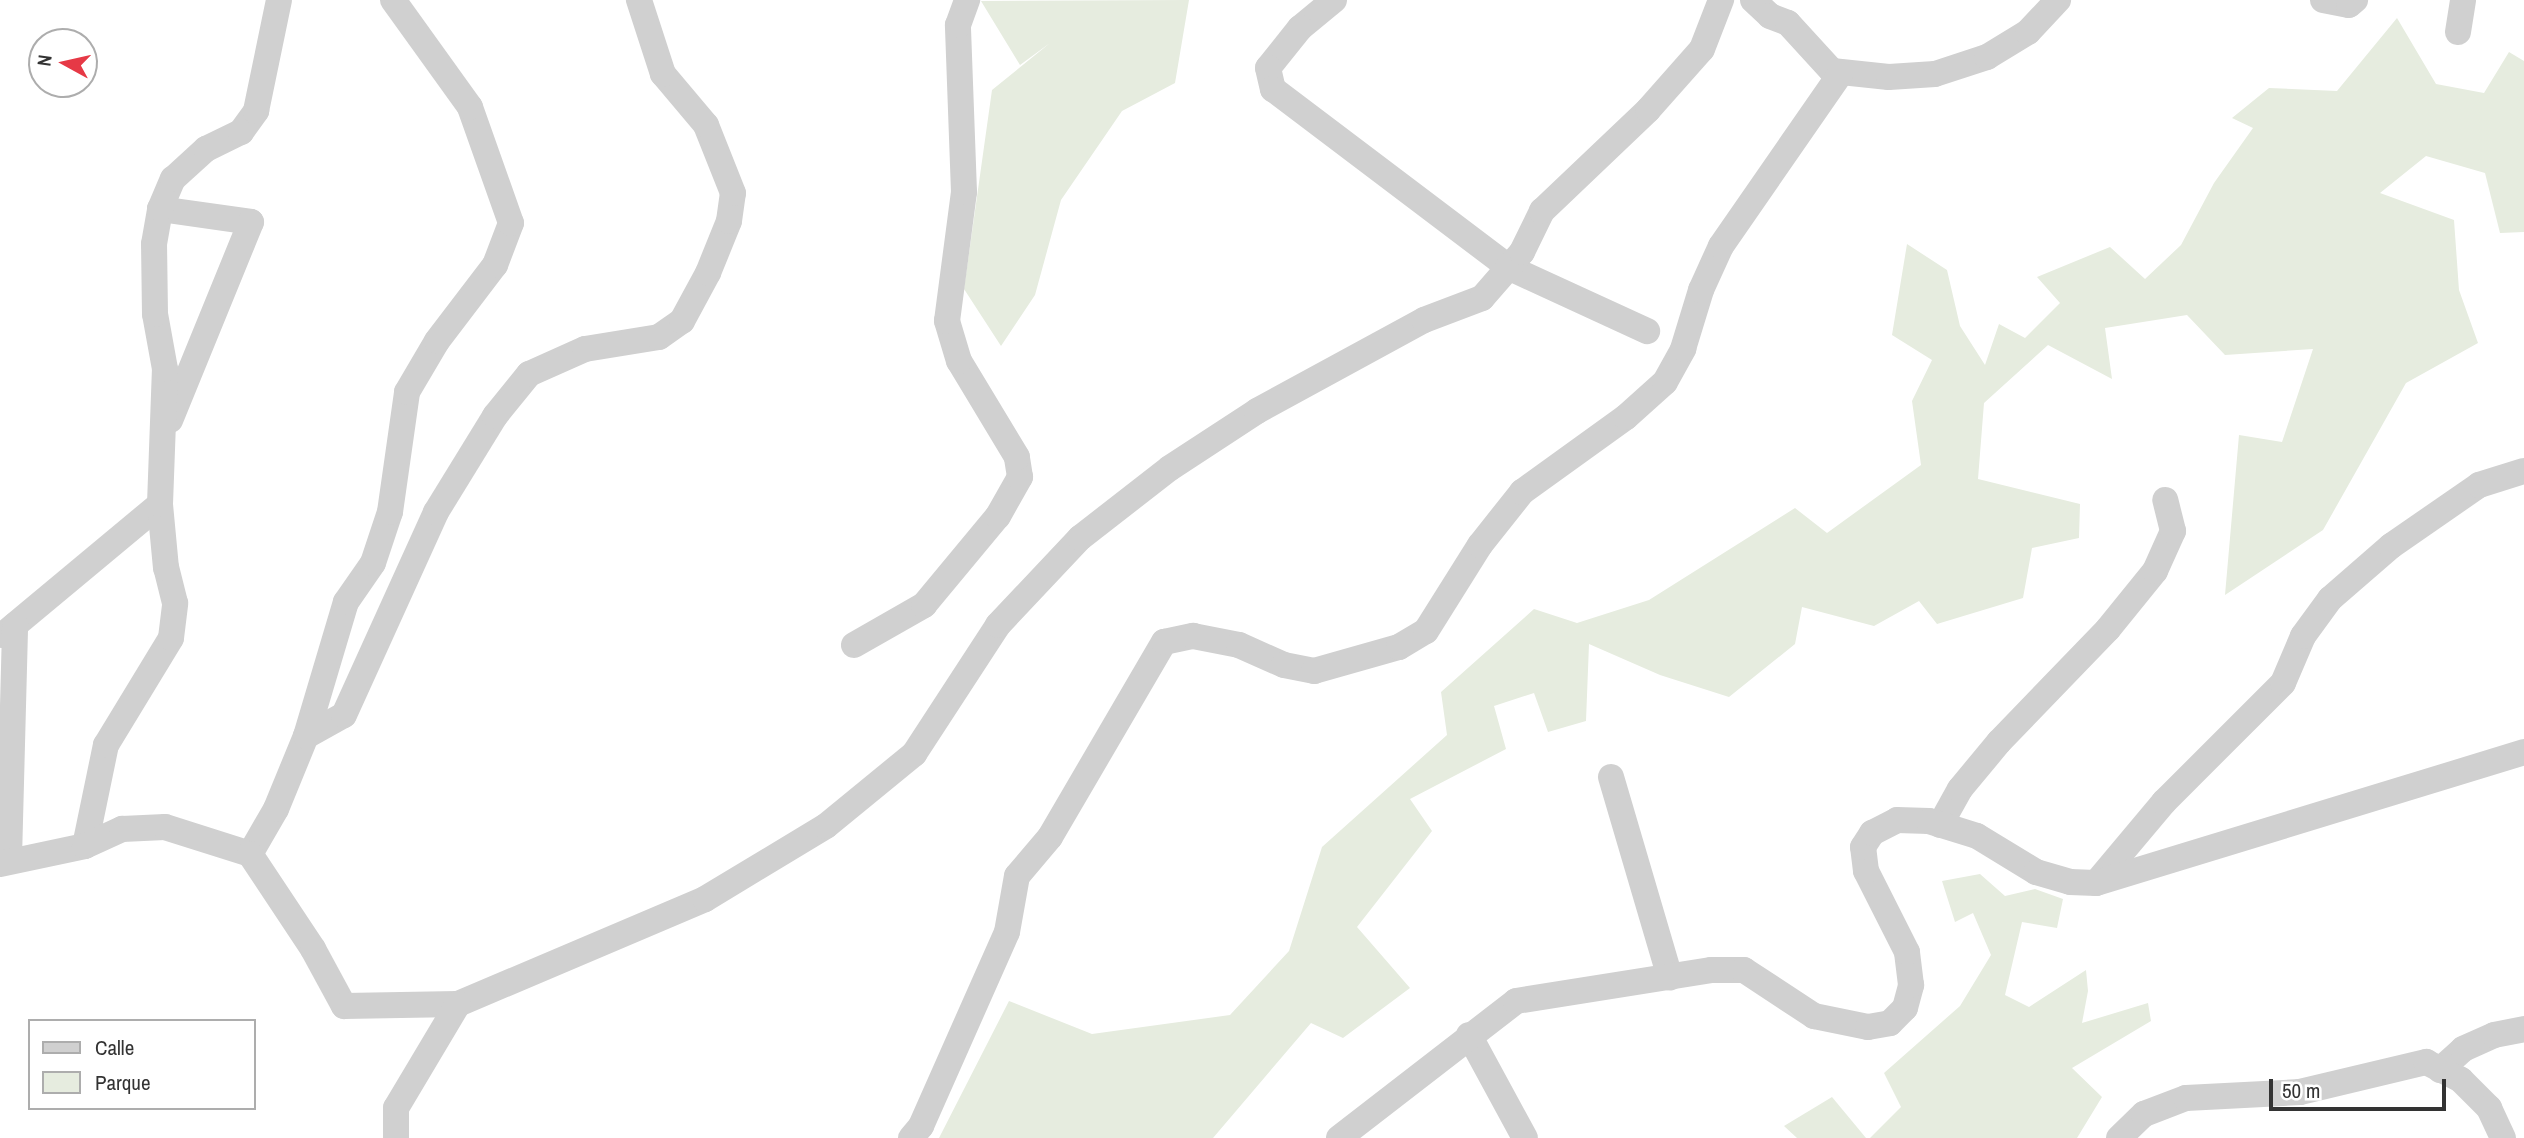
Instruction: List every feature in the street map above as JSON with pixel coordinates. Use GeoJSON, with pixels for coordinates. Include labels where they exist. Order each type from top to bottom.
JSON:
{"type":"FeatureCollection","features":[{"type":"Feature","properties":{"kind":"street"},"geometry":{"type":"LineString","coordinates":[[85,846],[106,746],[171,638],[175,603],[166,568],[160,504],[166,431],[165,369],[155,314],[154,244],[160,209],[173,179],[206,149],[241,132],[256,111],[279,0]]}},
{"type":"Feature","properties":{"kind":"street"},"geometry":{"type":"LineString","coordinates":[[250,854],[276,809],[306,736],[346,602],[373,563],[390,512],[407,392],[437,341],[495,265],[511,223],[470,107],[393,0]]}},
{"type":"Feature","properties":{"kind":"street"},"geometry":{"type":"LineString","coordinates":[[306,736],[344,715],[436,512],[495,416],[529,374],[585,349],[659,337],[682,321],[708,273],[729,220],[733,193],[706,125],[663,74],[639,0]]}},
{"type":"Feature","properties":{"kind":"street"},"geometry":{"type":"LineString","coordinates":[[854,645],[924,605],[998,516],[1020,477],[1017,457],[958,361],[947,321],[964,192],[958,25],[967,0]]}},
{"type":"Feature","properties":{"kind":"street"},"geometry":{"type":"LineString","coordinates":[[1334,0],[1300,28],[1268,68],[1273,89],[1510,268],[1647,331]]}},
{"type":"Feature","properties":{"kind":"street"},"geometry":{"type":"LineString","coordinates":[[160,504],[8,631],[5,861],[85,846],[122,829],[165,827],[250,854],[313,949],[344,1006],[458,1004],[705,899],[826,826],[914,754],[998,625],[1080,538],[1170,467],[1257,411],[1424,320],[1482,298],[1510,268],[1542,211],[1647,110],[1702,49],[1721,0]]}},
{"type":"Feature","properties":{"kind":"street"},"geometry":{"type":"LineString","coordinates":[[1766,5],[1788,23],[1832,71],[1889,77],[1935,74],[1987,57],[2028,32],[2058,0]]}},
{"type":"Feature","properties":{"kind":"street"},"geometry":{"type":"LineString","coordinates":[[2323,0],[2349,5],[2355,0]]}},
{"type":"Feature","properties":{"kind":"street"},"geometry":{"type":"LineString","coordinates":[[2458,32],[2463,0]]}},
{"type":"Feature","properties":{"kind":"street"},"geometry":{"type":"LineString","coordinates":[[911,1138],[921,1126],[955,1042],[997,956],[1017,876],[1050,837],[1164,642],[1193,636],[1239,645],[1284,665],[1314,671],[1399,647],[1426,631],[1479,545],[1522,492],[1626,417],[1665,382],[1721,246],[1841,73]]}},
{"type":"Feature","properties":{"kind":"street"},"geometry":{"type":"LineString","coordinates":[[160,209],[251,222],[166,431]]}},
{"type":"Feature","properties":{"kind":"street"},"geometry":{"type":"LineString","coordinates":[[2096,883],[2164,802],[2283,682],[2302,636],[2330,598],[2390,546],[2479,485],[2524,471]]}},
{"type":"Feature","properties":{"kind":"street"},"geometry":{"type":"LineString","coordinates":[[1940,825],[1959,789],[2108,629],[2155,571],[2173,531],[2165,500]]}},
{"type":"Feature","properties":{"kind":"street"},"geometry":{"type":"LineString","coordinates":[[1339,1138],[1516,1001],[1744,970],[1814,1016],[1868,1027],[1890,1023],[1905,1009],[1911,985],[1908,952],[1866,871],[1863,848],[1872,833],[1897,820],[1940,825],[1977,836],[2036,872],[2070,882],[2096,883],[2524,752]]}},
{"type":"Feature","properties":{"kind":"street"},"geometry":{"type":"LineString","coordinates":[[1611,777],[1670,978]]}},
{"type":"Feature","properties":{"kind":"street"},"geometry":{"type":"LineString","coordinates":[[396,1138],[396,1108],[458,1004]]}},
{"type":"Feature","properties":{"kind":"street"},"geometry":{"type":"LineString","coordinates":[[2440,1070],[2463,1049],[2494,1035],[2524,1029]]}},
{"type":"Feature","properties":{"kind":"street"},"geometry":{"type":"LineString","coordinates":[[1469,1035],[1524,1138]]}},
{"type":"Feature","properties":{"kind":"street"},"geometry":{"type":"LineString","coordinates":[[2119,1138],[2144,1114],[2186,1098],[2300,1092],[2426,1062],[2461,1080],[2489,1108],[2503,1138]]}},
{"type":"Feature","properties":{"kind":"green space"},"geometry":{"type":"Polygon","coordinates":[[[1189,0],[1175,83],[1122,111],[1061,200],[1035,295],[1001,346],[964,289],[992,90],[1050,43],[1020,65],[981,1],[1189,0]]]}},
{"type":"Feature","properties":{"kind":"green space"},"geometry":{"type":"Polygon","coordinates":[[[2397,18],[2436,84],[2484,93],[2509,52],[2524,61],[2524,232],[2500,233],[2485,173],[2426,156],[2380,193],[2454,220],[2459,290],[2478,343],[2406,383],[2323,530],[2225,595],[2239,435],[2282,442],[2313,349],[2225,355],[2187,315],[2105,328],[2112,379],[2048,345],[1984,403],[1978,479],[2080,504],[2079,538],[2032,548],[2023,598],[1937,624],[1919,601],[1874,626],[1802,607],[1795,644],[1729,697],[1660,675],[1589,644],[1586,721],[1548,732],[1534,693],[1494,706],[1506,749],[1410,799],[1432,831],[1357,927],[1410,988],[1343,1038],[1311,1023],[1213,1138],[939,1138],[1009,1001],[1092,1034],[1230,1015],[1289,951],[1322,847],[1447,735],[1441,692],[1534,609],[1577,623],[1649,600],[1795,508],[1827,533],[1921,465],[1912,401],[1932,360],[1892,335],[1907,244],[1947,270],[1960,326],[1985,365],[1999,324],[2025,338],[2060,303],[2037,277],[2110,247],[2145,279],[2181,245],[2214,183],[2253,128],[2232,118],[2269,88],[2337,91],[2397,18]]]}},
{"type":"Feature","properties":{"kind":"green space"},"geometry":{"type":"Polygon","coordinates":[[[1980,874],[2005,896],[2035,889],[2063,899],[2057,928],[2022,922],[2005,995],[2029,1007],[2086,970],[2088,991],[2082,1023],[2148,1003],[2151,1021],[2072,1068],[2102,1097],[2077,1138],[1870,1138],[1901,1107],[1884,1073],[1960,1006],[1991,955],[1973,913],[1955,922],[1942,881],[1980,874]]]}},
{"type":"Feature","properties":{"kind":"green space"},"geometry":{"type":"Polygon","coordinates":[[[1832,1097],[1866,1138],[1797,1138],[1784,1126],[1832,1097]]]}}]}
